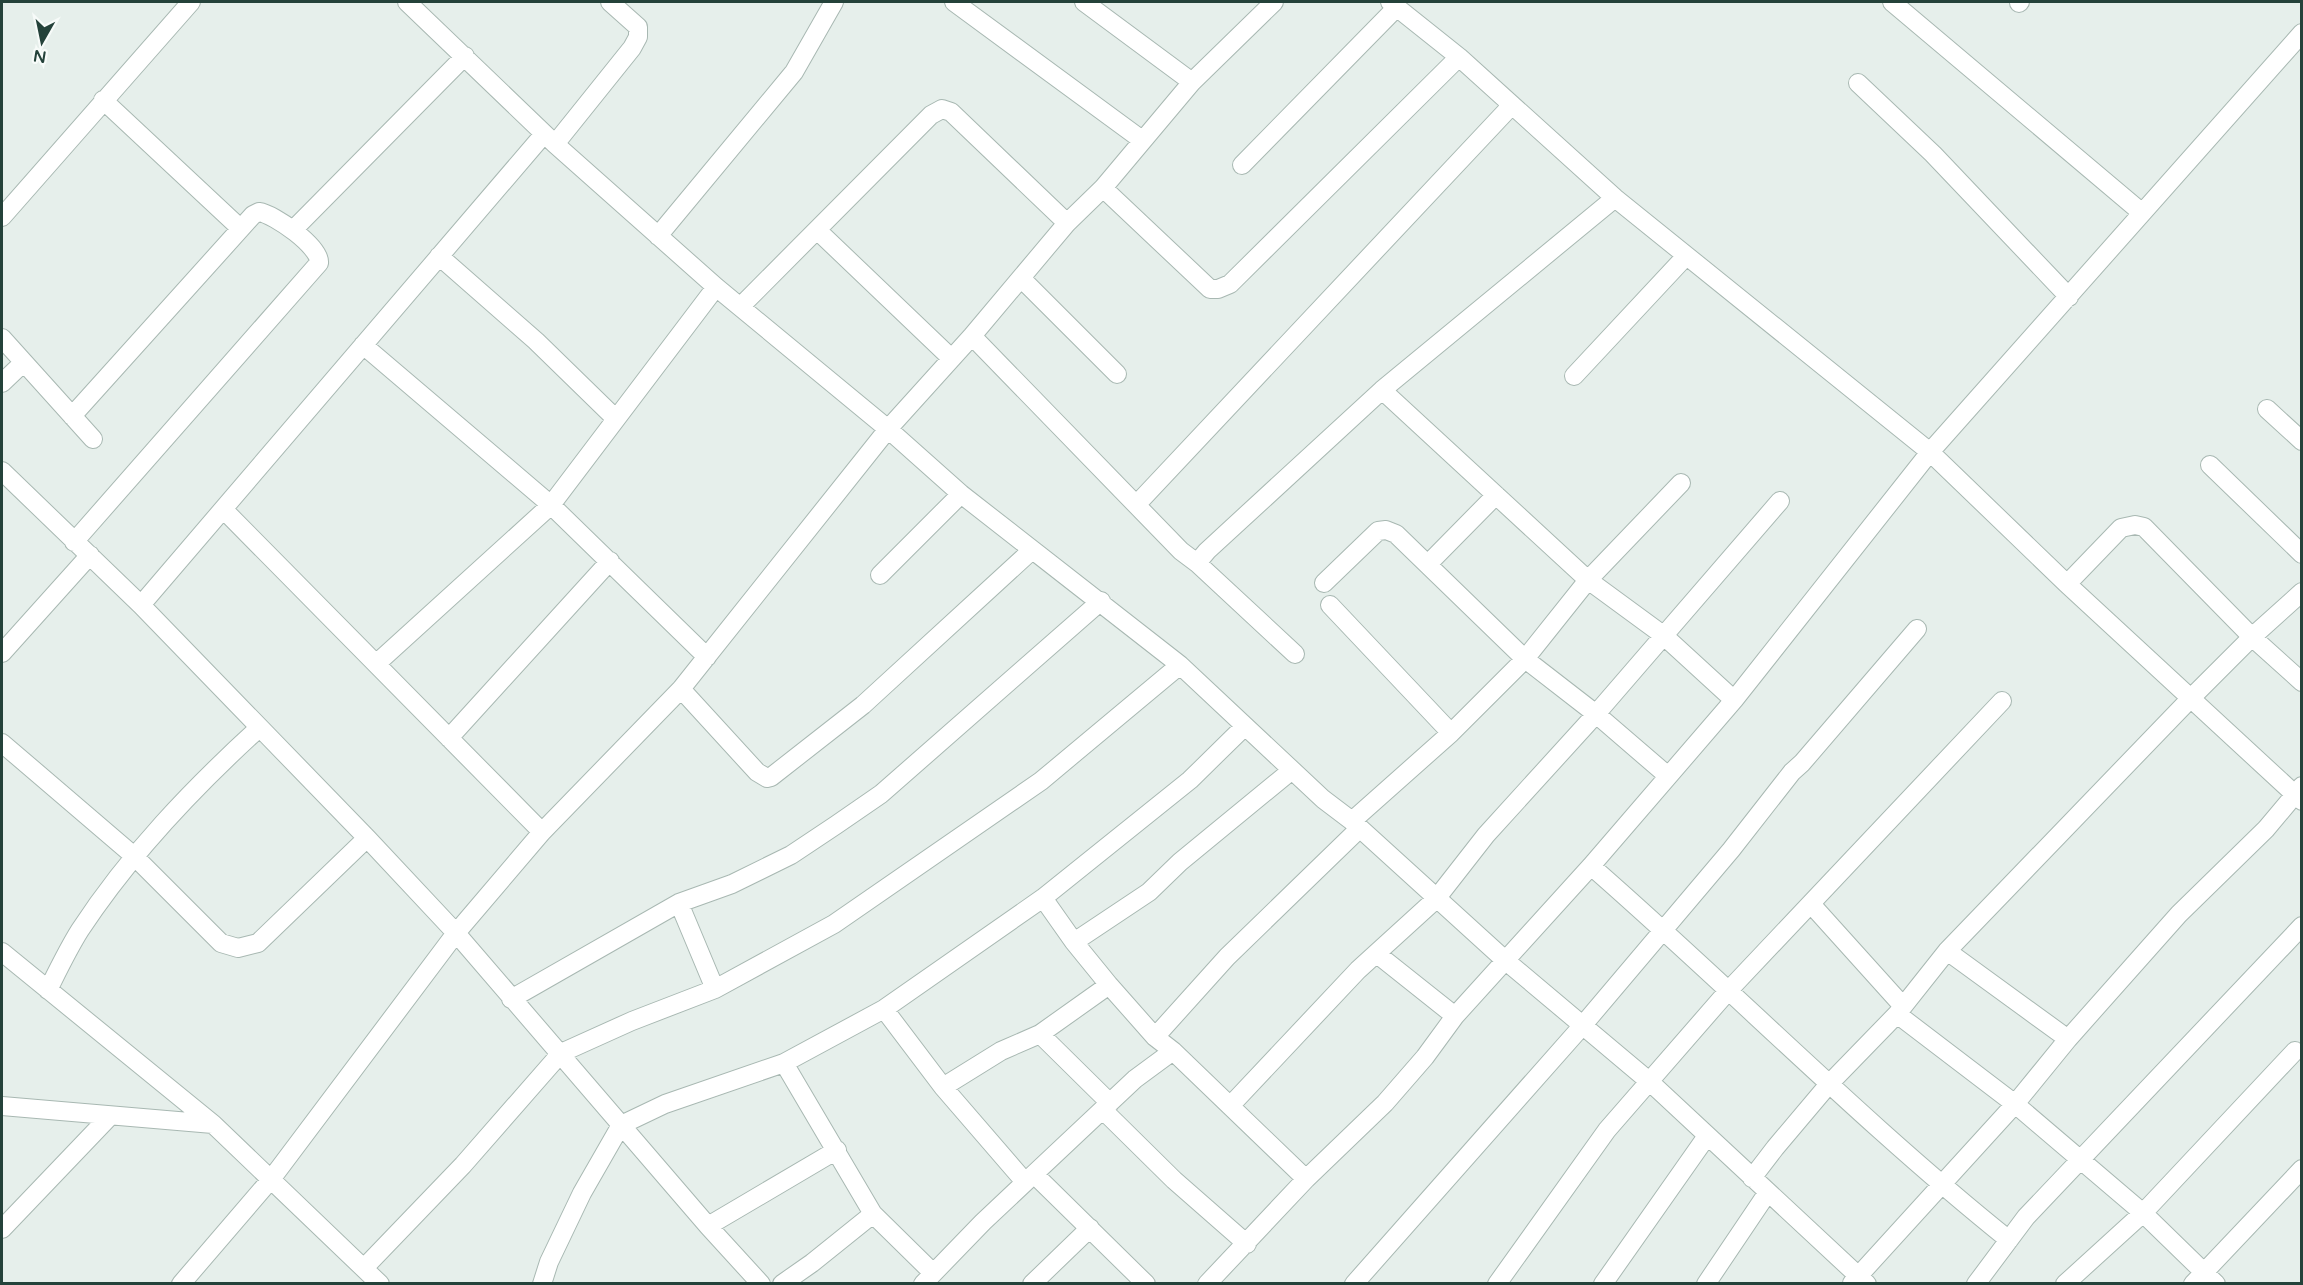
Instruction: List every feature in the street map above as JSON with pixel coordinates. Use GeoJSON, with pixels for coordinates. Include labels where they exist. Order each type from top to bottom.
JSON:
{"type":"FeatureCollection","features":[{"type":"Feature","properties":{"kind":"street"},"geometry":{"type":"LineString","coordinates":[[2,217],[191,2]]}},
{"type":"Feature","properties":{"kind":"street"},"geometry":{"type":"LineString","coordinates":[[407,2],[550,139],[716,287],[888,429],[961,494],[1101,601],[1180,665],[1323,799],[1506,961],[1650,1082],[1859,1281],[2179,914],[2299,794],[2190,699],[1930,452],[1615,198],[1459,57],[1393,4],[1242,165]]}},
{"type":"Feature","properties":{"kind":"street"},"geometry":{"type":"LineString","coordinates":[[141,605],[439,256],[632,48],[638,37],[638,27],[610,2]]}},
{"type":"Feature","properties":{"kind":"street"},"geometry":{"type":"LineString","coordinates":[[658,236],[794,72],[834,2]]}},
{"type":"Feature","properties":{"kind":"street"},"geometry":{"type":"LineString","coordinates":[[954,2],[1142,140]]}},
{"type":"Feature","properties":{"kind":"street"},"geometry":{"type":"LineString","coordinates":[[1084,2],[1192,82]]}},
{"type":"Feature","properties":{"kind":"street"},"geometry":{"type":"LineString","coordinates":[[181,1284],[272,1178],[456,933],[542,832],[681,689],[888,429],[972,336],[1068,223],[1103,188],[1192,82],[1274,2]]}},
{"type":"Feature","properties":{"kind":"street"},"geometry":{"type":"LineString","coordinates":[[1892,2],[2141,212]]}},
{"type":"Feature","properties":{"kind":"street"},"geometry":{"type":"LineString","coordinates":[[1207,1284],[1306,1179],[1384,1103],[1425,1057],[1455,1016],[1591,866],[1734,700],[1930,452],[2301,33]]}},
{"type":"Feature","properties":{"kind":"street"},"geometry":{"type":"LineString","coordinates":[[293,230],[465,56]]}},
{"type":"Feature","properties":{"kind":"street"},"geometry":{"type":"LineString","coordinates":[[1103,188],[1210,289],[1218,289],[1230,284],[1459,57]]}},
{"type":"Feature","properties":{"kind":"street"},"geometry":{"type":"LineString","coordinates":[[1858,83],[1933,154],[2069,297]]}},
{"type":"Feature","properties":{"kind":"street"},"geometry":{"type":"LineString","coordinates":[[103,100],[240,228]]}},
{"type":"Feature","properties":{"kind":"street"},"geometry":{"type":"LineString","coordinates":[[1137,504],[1512,105]]}},
{"type":"Feature","properties":{"kind":"street"},"geometry":{"type":"LineString","coordinates":[[741,306],[932,115],[942,109],[951,112],[1068,223]]}},
{"type":"Feature","properties":{"kind":"street"},"geometry":{"type":"LineString","coordinates":[[1197,563],[1207,550],[1382,390],[1615,198]]}},
{"type":"Feature","properties":{"kind":"street"},"geometry":{"type":"LineString","coordinates":[[72,416],[240,228],[259,212],[265,213],[293,230],[318,254],[320,263],[74,542]]}},
{"type":"Feature","properties":{"kind":"street"},"geometry":{"type":"LineString","coordinates":[[817,230],[951,358]]}},
{"type":"Feature","properties":{"kind":"street"},"geometry":{"type":"LineString","coordinates":[[439,256],[536,341],[615,418]]}},
{"type":"Feature","properties":{"kind":"street"},"geometry":{"type":"LineString","coordinates":[[1574,376],[1686,256]]}},
{"type":"Feature","properties":{"kind":"street"},"geometry":{"type":"LineString","coordinates":[[1021,278],[1117,374]]}},
{"type":"Feature","properties":{"kind":"street"},"geometry":{"type":"LineString","coordinates":[[376,664],[551,505],[716,287]]}},
{"type":"Feature","properties":{"kind":"street"},"geometry":{"type":"LineString","coordinates":[[972,336],[1181,551],[1197,563],[1295,654]]}},
{"type":"Feature","properties":{"kind":"street"},"geometry":{"type":"LineString","coordinates":[[2,338],[93,439]]}},
{"type":"Feature","properties":{"kind":"street"},"geometry":{"type":"LineString","coordinates":[[363,345],[551,505],[707,657]]}},
{"type":"Feature","properties":{"kind":"street"},"geometry":{"type":"LineString","coordinates":[[2,383],[23,363]]}},
{"type":"Feature","properties":{"kind":"street"},"geometry":{"type":"LineString","coordinates":[[1382,390],[1588,580],[1663,634],[1734,700]]}},
{"type":"Feature","properties":{"kind":"street"},"geometry":{"type":"LineString","coordinates":[[2267,409],[2301,441]]}},
{"type":"Feature","properties":{"kind":"street"},"geometry":{"type":"LineString","coordinates":[[2210,465],[2301,554]]}},
{"type":"Feature","properties":{"kind":"street"},"geometry":{"type":"LineString","coordinates":[[2,471],[141,605],[456,933],[708,1226],[761,1284]]}},
{"type":"Feature","properties":{"kind":"street"},"geometry":{"type":"LineString","coordinates":[[1155,1037],[1227,957],[1355,825],[1525,659],[1588,580],[1681,483]]}},
{"type":"Feature","properties":{"kind":"street"},"geometry":{"type":"LineString","coordinates":[[880,575],[961,494]]}},
{"type":"Feature","properties":{"kind":"street"},"geometry":{"type":"LineString","coordinates":[[1428,564],[1496,495]]}},
{"type":"Feature","properties":{"kind":"street"},"geometry":{"type":"LineString","coordinates":[[1230,1106],[1358,970],[1436,899],[1486,835],[1596,714],[1780,501]]}},
{"type":"Feature","properties":{"kind":"street"},"geometry":{"type":"LineString","coordinates":[[224,510],[542,832]]}},
{"type":"Feature","properties":{"kind":"street"},"geometry":{"type":"LineString","coordinates":[[2067,584],[2121,528],[2135,525],[2144,527],[2252,637],[2301,682]]}},
{"type":"Feature","properties":{"kind":"street"},"geometry":{"type":"LineString","coordinates":[[1324,583],[1378,531],[1386,530],[1396,534],[1525,659],[1596,714],[1668,776]]}},
{"type":"Feature","properties":{"kind":"street"},"geometry":{"type":"LineString","coordinates":[[681,689],[757,772],[767,778],[771,777],[863,705],[1032,550]]}},
{"type":"Feature","properties":{"kind":"street"},"geometry":{"type":"LineString","coordinates":[[2,653],[90,555]]}},
{"type":"Feature","properties":{"kind":"street"},"geometry":{"type":"LineString","coordinates":[[448,738],[610,561]]}},
{"type":"Feature","properties":{"kind":"street"},"geometry":{"type":"LineString","coordinates":[[1752,1178],[1829,1084],[1899,1010],[1947,951],[2190,699],[2301,591]]}},
{"type":"Feature","properties":{"kind":"street"},"geometry":{"type":"LineString","coordinates":[[512,999],[679,903],[732,884],[791,855],[881,794],[1101,601]]}},
{"type":"Feature","properties":{"kind":"street"},"geometry":{"type":"LineString","coordinates":[[1330,605],[1451,733]]}},
{"type":"Feature","properties":{"kind":"street"},"geometry":{"type":"LineString","coordinates":[[1354,1284],[1583,1025],[1731,850],[1791,771],[1802,763],[1917,629]]}},
{"type":"Feature","properties":{"kind":"street"},"geometry":{"type":"LineString","coordinates":[[363,1268],[463,1165],[561,1053],[632,1021],[715,989],[834,924],[1032,788],[1180,665]]}},
{"type":"Feature","properties":{"kind":"street"},"geometry":{"type":"LineString","coordinates":[[1497,1284],[1607,1130],[1728,991],[2002,701]]}},
{"type":"Feature","properties":{"kind":"street"},"geometry":{"type":"LineString","coordinates":[[542,1284],[549,1262],[582,1192],[621,1125],[665,1104],[784,1064],[884,1009],[1043,898],[1190,780],[1244,727]]}},
{"type":"Feature","properties":{"kind":"street"},"geometry":{"type":"LineString","coordinates":[[48,990],[79,932],[134,856],[215,768],[259,728]]}},
{"type":"Feature","properties":{"kind":"street"},"geometry":{"type":"LineString","coordinates":[[2,743],[134,856],[221,943],[238,948],[258,944],[367,838]]}},
{"type":"Feature","properties":{"kind":"street"},"geometry":{"type":"LineString","coordinates":[[1074,942],[1149,892],[1180,862],[1292,770]]}},
{"type":"Feature","properties":{"kind":"street"},"geometry":{"type":"LineString","coordinates":[[1591,866],[1663,928],[1728,991],[1941,1185],[2009,1240]]}},
{"type":"Feature","properties":{"kind":"street"},"geometry":{"type":"LineString","coordinates":[[1043,898],[1074,942],[1155,1037],[1173,1051],[1306,1179]]}},
{"type":"Feature","properties":{"kind":"street"},"geometry":{"type":"LineString","coordinates":[[679,903],[715,989]]}},
{"type":"Feature","properties":{"kind":"street"},"geometry":{"type":"LineString","coordinates":[[1811,904],[1899,1010],[2015,1104],[2079,1161],[2143,1213],[2205,1280],[2301,1169]]}},
{"type":"Feature","properties":{"kind":"street"},"geometry":{"type":"LineString","coordinates":[[1976,1284],[2026,1217],[2301,926]]}},
{"type":"Feature","properties":{"kind":"street"},"geometry":{"type":"LineString","coordinates":[[1947,951],[2068,1039]]}},
{"type":"Feature","properties":{"kind":"street"},"geometry":{"type":"LineString","coordinates":[[2,952],[213,1124],[272,1178],[380,1284]]}},
{"type":"Feature","properties":{"kind":"street"},"geometry":{"type":"LineString","coordinates":[[1377,954],[1455,1016]]}},
{"type":"Feature","properties":{"kind":"street"},"geometry":{"type":"LineString","coordinates":[[943,1087],[1001,1051],[1040,1034],[1109,984]]}},
{"type":"Feature","properties":{"kind":"street"},"geometry":{"type":"LineString","coordinates":[[884,1009],[943,1087],[1029,1178],[1090,1228],[1146,1284]]}},
{"type":"Feature","properties":{"kind":"street"},"geometry":{"type":"LineString","coordinates":[[1040,1034],[1174,1180],[1247,1244]]}},
{"type":"Feature","properties":{"kind":"street"},"geometry":{"type":"LineString","coordinates":[[2065,1284],[2143,1213],[2295,1050]]}},
{"type":"Feature","properties":{"kind":"street"},"geometry":{"type":"LineString","coordinates":[[784,1064],[814,1118],[837,1150],[858,1192],[873,1214],[928,1278],[1029,1178],[1135,1079],[1173,1051]]}},
{"type":"Feature","properties":{"kind":"street"},"geometry":{"type":"LineString","coordinates":[[2,1106],[213,1124]]}},
{"type":"Feature","properties":{"kind":"street"},"geometry":{"type":"LineString","coordinates":[[2,1229],[110,1116]]}},
{"type":"Feature","properties":{"kind":"street"},"geometry":{"type":"LineString","coordinates":[[1604,1284],[1707,1136]]}},
{"type":"Feature","properties":{"kind":"street"},"geometry":{"type":"LineString","coordinates":[[708,1226],[837,1150]]}},
{"type":"Feature","properties":{"kind":"street"},"geometry":{"type":"LineString","coordinates":[[1706,1284],[1768,1192]]}},
{"type":"Feature","properties":{"kind":"street"},"geometry":{"type":"LineString","coordinates":[[782,1284],[873,1214]]}},
{"type":"Feature","properties":{"kind":"street"},"geometry":{"type":"LineString","coordinates":[[1032,1284],[1090,1228]]}}]}
